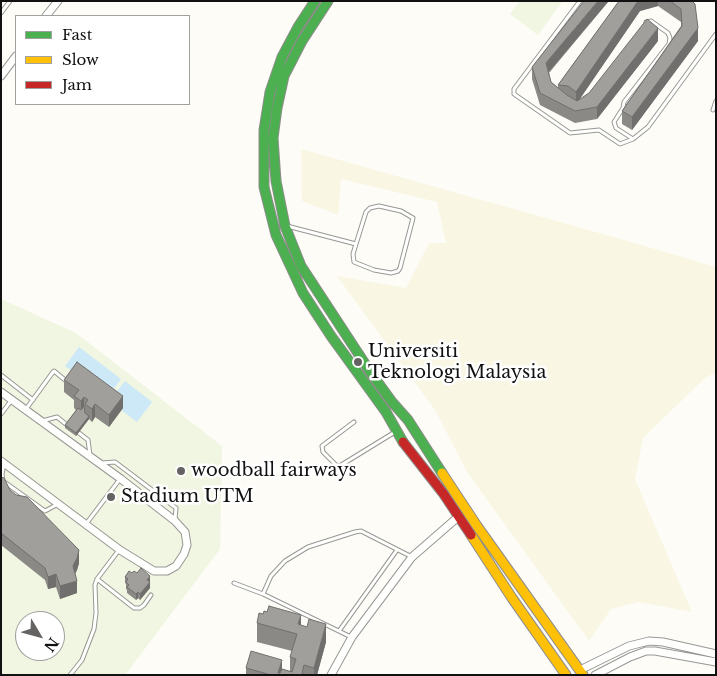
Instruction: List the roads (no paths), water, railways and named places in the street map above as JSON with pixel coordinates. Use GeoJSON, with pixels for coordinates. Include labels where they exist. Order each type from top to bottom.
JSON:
{"type":"FeatureCollection","features":[{"type":"Feature","properties":{"kind":"street"},"geometry":{"type":"LineString","coordinates":[[47,15],[58,1]]}},
{"type":"Feature","properties":{"kind":"street"},"geometry":{"type":"LineString","coordinates":[[315,1],[282,57],[270,92],[264,130],[266,194],[276,235],[303,293],[331,336],[386,412],[407,448],[443,493],[566,675]]}},
{"type":"Feature","properties":{"kind":"street"},"geometry":{"type":"LineString","coordinates":[[328,1],[302,40],[284,76],[273,138],[276,181],[285,226],[301,266],[371,373],[408,420],[477,526],[582,672],[629,646],[649,642],[663,642],[716,654]]}},
{"type":"Feature","properties":{"kind":"street"},"geometry":{"type":"LineString","coordinates":[[1,76],[15,57]]}},
{"type":"Feature","properties":{"kind":"street"},"geometry":{"type":"LineString","coordinates":[[1,392],[90,456],[175,521],[185,532],[187,539],[184,554],[176,566],[167,571],[154,571],[120,550],[3,462]]}},
{"type":"Feature","properties":{"kind":"street"},"geometry":{"type":"LineString","coordinates":[[407,448],[416,445],[425,448]]}},
{"type":"Feature","properties":{"kind":"street"},"geometry":{"type":"LineString","coordinates":[[331,675],[352,637],[412,557],[458,517]]}},
{"type":"Feature","properties":{"kind":"street"},"geometry":{"type":"LineString","coordinates":[[595,675],[630,658],[655,651],[716,662]]}},
{"type":"Feature","properties":{"kind":"lane"},"geometry":{"type":"LineString","coordinates":[[1,13],[10,1]]}},
{"type":"Feature","properties":{"kind":"lane"},"geometry":{"type":"LineString","coordinates":[[580,1],[513,92],[570,133],[599,130],[620,144],[633,139],[648,127],[716,34]]}},
{"type":"Feature","properties":{"kind":"lane"},"geometry":{"type":"LineString","coordinates":[[633,139],[616,128],[614,122],[623,108],[624,102],[669,44],[670,38],[668,33],[651,21],[646,22],[642,26]]}},
{"type":"Feature","properties":{"kind":"lane"},"geometry":{"type":"LineString","coordinates":[[713,110],[716,101]]}},
{"type":"Feature","properties":{"kind":"lane"},"geometry":{"type":"LineString","coordinates":[[379,206],[392,208],[413,218],[400,268],[395,272],[374,270],[354,262],[352,254],[356,244],[366,212],[370,208],[379,206]]}},
{"type":"Feature","properties":{"kind":"lane"},"geometry":{"type":"LineString","coordinates":[[285,226],[356,244]]}},
{"type":"Feature","properties":{"kind":"lane"},"geometry":{"type":"LineString","coordinates":[[25,410],[54,371],[65,380]]}},
{"type":"Feature","properties":{"kind":"lane"},"geometry":{"type":"LineString","coordinates":[[1,375],[33,400]]}},
{"type":"Feature","properties":{"kind":"lane"},"geometry":{"type":"LineString","coordinates":[[2,413],[12,400]]}},
{"type":"Feature","properties":{"kind":"lane"},"geometry":{"type":"LineString","coordinates":[[42,421],[57,417],[67,425]]}},
{"type":"Feature","properties":{"kind":"lane"},"geometry":{"type":"LineString","coordinates":[[354,422],[322,446],[322,450],[338,467],[396,432]]}},
{"type":"Feature","properties":{"kind":"lane"},"geometry":{"type":"LineString","coordinates":[[79,433],[88,440],[90,456]]}},
{"type":"Feature","properties":{"kind":"lane"},"geometry":{"type":"LineString","coordinates":[[3,462],[3,480],[45,511],[58,504]]}},
{"type":"Feature","properties":{"kind":"lane"},"geometry":{"type":"LineString","coordinates":[[99,463],[115,462],[176,508],[175,521]]}},
{"type":"Feature","properties":{"kind":"lane"},"geometry":{"type":"LineString","coordinates":[[86,524],[121,479]]}},
{"type":"Feature","properties":{"kind":"lane"},"geometry":{"type":"LineString","coordinates":[[263,594],[271,576],[285,561],[308,547],[336,537],[361,531],[412,557]]}},
{"type":"Feature","properties":{"kind":"lane"},"geometry":{"type":"LineString","coordinates":[[70,675],[82,660],[94,629],[96,613],[95,585],[97,579],[120,550]]}},
{"type":"Feature","properties":{"kind":"lane"},"geometry":{"type":"LineString","coordinates":[[339,631],[397,550]]}},
{"type":"Feature","properties":{"kind":"lane"},"geometry":{"type":"LineString","coordinates":[[97,579],[134,608],[140,608],[144,605],[151,595]]}},
{"type":"Feature","properties":{"kind":"lane"},"geometry":{"type":"LineString","coordinates":[[234,583],[263,594],[352,637]]}},
{"type":"Feature","properties":{"kind":"water"},"geometry":{"type":"Polygon","coordinates":[[[79,347],[121,379],[108,397],[65,366],[79,347]]]}},
{"type":"Feature","properties":{"kind":"water"},"geometry":{"type":"Polygon","coordinates":[[[125,381],[152,402],[137,422],[109,401],[125,381]]]}},
{"type":"Feature","properties":{"kind":"place","name":"Universiti Teknologi Malaysia"},"geometry":{"type":"Point","coordinates":[358,362]}},
{"type":"Feature","properties":{"kind":"place","name":"woodball fairways"},"geometry":{"type":"Point","coordinates":[181,471]}},
{"type":"Feature","properties":{"kind":"place","name":"Stadium UTM"},"geometry":{"type":"Point","coordinates":[111,497]}}]}
